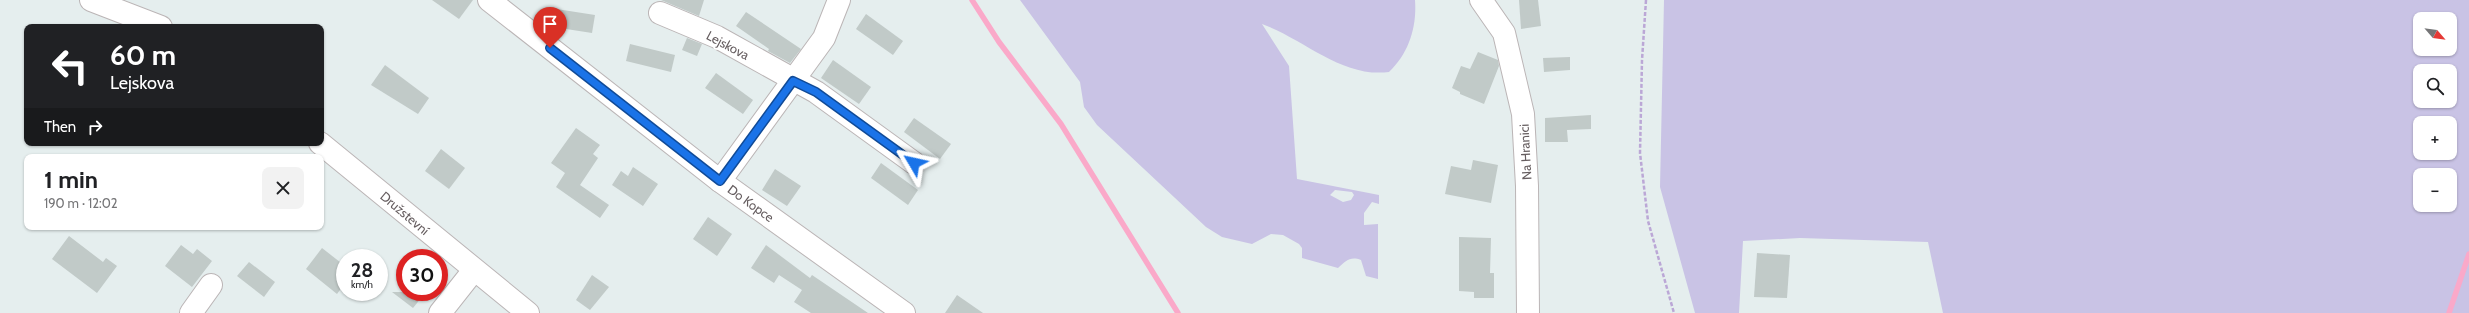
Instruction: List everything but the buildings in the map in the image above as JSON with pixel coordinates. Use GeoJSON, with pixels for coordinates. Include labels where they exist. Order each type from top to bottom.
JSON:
{"type":"FeatureCollection","features":[{"type":"Feature","properties":{"kind":"street"},"geometry":{"type":"LineString","coordinates":[[91,0],[153,24]]}},
{"type":"Feature","properties":{"kind":"street","name":"Do Kopce"},"geometry":{"type":"LineString","coordinates":[[489,0],[720,181],[904,313]]}},
{"type":"Feature","properties":{"kind":"street"},"geometry":{"type":"LineString","coordinates":[[720,181],[824,38],[839,0]]}},
{"type":"Feature","properties":{"kind":"street","name":"Na Hranici"},"geometry":{"type":"LineString","coordinates":[[1481,0],[1504,33],[1523,114],[1527,186],[1528,313]]}},
{"type":"Feature","properties":{"kind":"street","name":"Lejskova"},"geometry":{"type":"LineString","coordinates":[[660,13],[717,37],[793,81],[816,92],[914,163]]}},
{"type":"Feature","properties":{"kind":"street","name":"Družstevní"},"geometry":{"type":"LineString","coordinates":[[324,146],[528,313]]}},
{"type":"Feature","properties":{"kind":"street"},"geometry":{"type":"LineString","coordinates":[[440,313],[474,270]]}},
{"type":"Feature","properties":{"kind":"street"},"geometry":{"type":"LineString","coordinates":[[191,313],[211,285]]}},
{"type":"Feature","properties":{"kind":"path"},"geometry":{"type":"LineString","coordinates":[[1646,0],[1642,60],[1640,153],[1648,221],[1674,313]]}},
{"type":"Feature","properties":{"kind":"shaded area"},"geometry":{"type":"Polygon","coordinates":[[[1020,0],[1415,0],[1415,20],[1407,48],[1396,65],[1389,72],[1372,72],[1355,69],[1339,63],[1262,24],[1289,66],[1297,179],[1379,195],[1379,204],[1372,202],[1364,213],[1364,225],[1378,224],[1378,279],[1366,276],[1361,260],[1348,260],[1338,268],[1302,258],[1302,248],[1299,244],[1283,235],[1271,234],[1252,244],[1222,237],[1206,227],[1097,125],[1084,107],[1080,82],[1020,0]],[[1335,190],[1330,195],[1343,202],[1351,200],[1354,195],[1352,192],[1335,190]]]}},
{"type":"Feature","properties":{"kind":"shaded area"},"geometry":{"type":"Polygon","coordinates":[[[1664,0],[2469,0],[2469,313],[1943,313],[1928,242],[1800,238],[1743,241],[1739,313],[1695,313],[1660,187],[1664,0]]]}},
{"type":"Feature","properties":{"kind":"waterway"},"geometry":{"type":"LineString","coordinates":[[972,0],[999,42],[1061,124],[1178,313]]}},
{"type":"Feature","properties":{"kind":"waterway"},"geometry":{"type":"LineString","coordinates":[[2449,313],[2469,254]]}},
{"type":"Feature","properties":{"kind":"route"},"geometry":{"type":"LineString","coordinates":[[550,48],[720,181],[793,81],[816,92],[914,163]]}}]}
